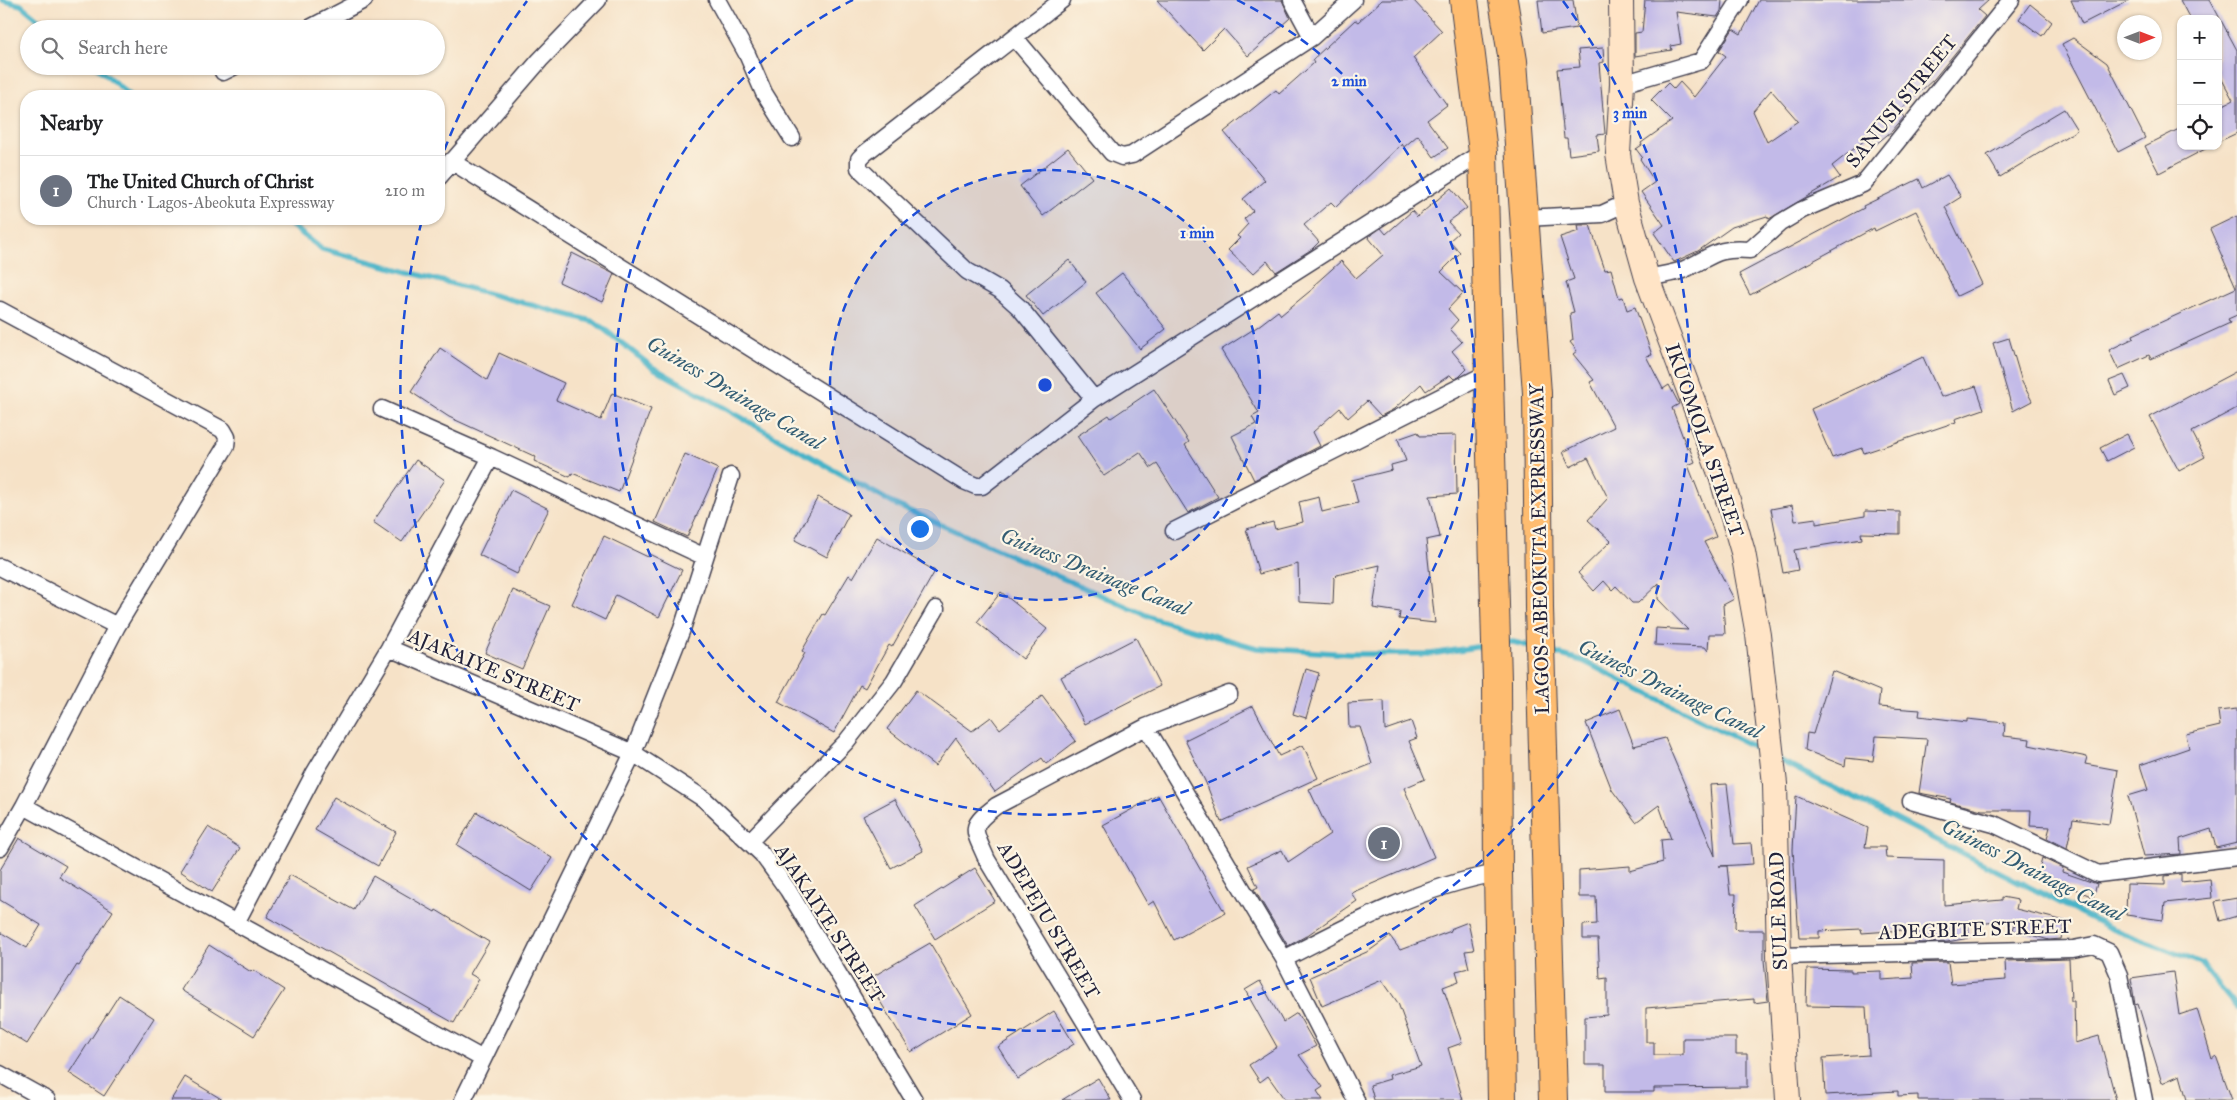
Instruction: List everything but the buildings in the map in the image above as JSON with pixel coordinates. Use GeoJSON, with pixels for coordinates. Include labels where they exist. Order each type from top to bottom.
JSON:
{"type":"FeatureCollection","features":[{"type":"Feature","properties":{"kind":"highway"},"geometry":{"type":"LineString","coordinates":[[1464,0],[1483,152],[1497,680],[1502,1100]]}},
{"type":"Feature","properties":{"kind":"highway","name":"LAGOS-ABEOKUTA EXPRESSWAY"},"geometry":{"type":"LineString","coordinates":[[1504,0],[1513,61],[1537,393],[1539,608],[1553,1100]]}},
{"type":"Feature","properties":{"kind":"street"},"geometry":{"type":"LineString","coordinates":[[325,20],[364,0]]}},
{"type":"Feature","properties":{"kind":"street"},"geometry":{"type":"LineString","coordinates":[[445,169],[540,60],[598,0]]}},
{"type":"Feature","properties":{"kind":"street"},"geometry":{"type":"LineString","coordinates":[[717,0],[747,54],[764,93],[792,138]]}},
{"type":"Feature","properties":{"kind":"street"},"geometry":{"type":"LineString","coordinates":[[1062,0],[864,154],[859,160],[858,168],[967,271],[1000,290],[1020,308],[1094,399]]}},
{"type":"Feature","properties":{"kind":"street"},"geometry":{"type":"LineString","coordinates":[[1292,0],[1312,37]]}},
{"type":"Feature","properties":{"kind":"street"},"geometry":{"type":"LineString","coordinates":[[1015,38],[1112,153],[1122,157],[1132,155],[1312,37],[1353,0]]}},
{"type":"Feature","properties":{"kind":"street","name":"IKUOMOLA STREET"},"geometry":{"type":"LineString","coordinates":[[1621,0],[1622,84],[1618,154],[1626,204],[1647,278],[1721,476],[1743,552],[1758,635],[1767,723]]}},
{"type":"Feature","properties":{"kind":"street"},"geometry":{"type":"LineString","coordinates":[[1622,84],[1701,61],[1740,0]]}},
{"type":"Feature","properties":{"kind":"street","name":"SANUSI STREET"},"geometry":{"type":"LineString","coordinates":[[1647,278],[1684,269],[1729,248],[1750,250],[1780,223],[1802,210],[1863,184],[2011,0]]}},
{"type":"Feature","properties":{"kind":"street"},"geometry":{"type":"LineString","coordinates":[[451,161],[976,486],[982,486],[1094,399],[1483,152]]}},
{"type":"Feature","properties":{"kind":"street"},"geometry":{"type":"LineString","coordinates":[[1525,218],[1602,214],[1626,204]]}},
{"type":"Feature","properties":{"kind":"street"},"geometry":{"type":"LineString","coordinates":[[0,310],[223,430],[227,437],[226,446],[117,626],[24,806],[0,848]]}},
{"type":"Feature","properties":{"kind":"street"},"geometry":{"type":"LineString","coordinates":[[1174,531],[1488,372]]}},
{"type":"Feature","properties":{"kind":"street"},"geometry":{"type":"LineString","coordinates":[[382,408],[492,457],[705,557]]}},
{"type":"Feature","properties":{"kind":"street"},"geometry":{"type":"LineString","coordinates":[[236,923],[315,772],[389,648],[492,457]]}},
{"type":"Feature","properties":{"kind":"street"},"geometry":{"type":"LineString","coordinates":[[463,1100],[633,753],[682,629],[731,476]]}},
{"type":"Feature","properties":{"kind":"street"},"geometry":{"type":"LineString","coordinates":[[0,567],[117,626]]}},
{"type":"Feature","properties":{"kind":"street"},"geometry":{"type":"LineString","coordinates":[[750,841],[814,776],[860,724],[894,681],[936,609]]}},
{"type":"Feature","properties":{"kind":"street","name":"AJAKAIYE STREET"},"geometry":{"type":"LineString","coordinates":[[389,648],[633,753],[704,799],[750,841],[788,890],[914,1100]]}},
{"type":"Feature","properties":{"kind":"street","name":"ADEPEJU STREET"},"geometry":{"type":"LineString","coordinates":[[1132,1100],[987,860],[976,833],[976,825],[979,818],[996,806],[1146,726],[1228,694]]}},
{"type":"Feature","properties":{"kind":"street","name":"SULE ROAD"},"geometry":{"type":"LineString","coordinates":[[1767,723],[1775,784],[1779,956],[1788,1100]]}},
{"type":"Feature","properties":{"kind":"street"},"geometry":{"type":"LineString","coordinates":[[1146,726],[1284,959],[1356,1100]]}},
{"type":"Feature","properties":{"kind":"street"},"geometry":{"type":"LineString","coordinates":[[1911,801],[1994,824],[2098,874],[2237,858]]}},
{"type":"Feature","properties":{"kind":"street"},"geometry":{"type":"LineString","coordinates":[[24,806],[483,1059]]}},
{"type":"Feature","properties":{"kind":"street"},"geometry":{"type":"LineString","coordinates":[[1284,959],[1361,919],[1449,885],[1498,873]]}},
{"type":"Feature","properties":{"kind":"street","name":"ADEGBITE STREET"},"geometry":{"type":"LineString","coordinates":[[1779,956],[2073,949],[2094,945],[2109,952],[2119,975],[2144,1100]]}},
{"type":"Feature","properties":{"kind":"street"},"geometry":{"type":"LineString","coordinates":[[0,1074],[47,1100]]}},
{"type":"Feature","properties":{"kind":"waterway","name":"Guiness Drainage Canal"},"geometry":{"type":"LineString","coordinates":[[2,0],[21,5],[39,20]]}},
{"type":"Feature","properties":{"kind":"waterway","name":"Guiness Drainage Canal"},"geometry":{"type":"LineString","coordinates":[[106,75],[124,90]]}},
{"type":"Feature","properties":{"kind":"waterway","name":"Guiness Drainage Canal"},"geometry":{"type":"LineString","coordinates":[[291,225],[322,249],[595,322],[652,367],[896,505],[1155,619],[1257,648],[1349,654],[1431,654],[1489,645]]}},
{"type":"Feature","properties":{"kind":"waterway","name":"Guiness Drainage Canal"},"geometry":{"type":"LineString","coordinates":[[1503,643],[1513,642],[1533,647]]}},
{"type":"Feature","properties":{"kind":"waterway","name":"Guiness Drainage Canal"},"geometry":{"type":"LineString","coordinates":[[1547,651],[1583,661],[1764,752]]}},
{"type":"Feature","properties":{"kind":"waterway","name":"Guiness Drainage Canal"},"geometry":{"type":"LineString","coordinates":[[1779,760],[2112,929],[2201,963],[2237,1007]]}},
{"type":"Feature","properties":{"kind":"place","name":"The United Church of Christ"},"geometry":{"type":"Point","coordinates":[1384,843]}}]}
